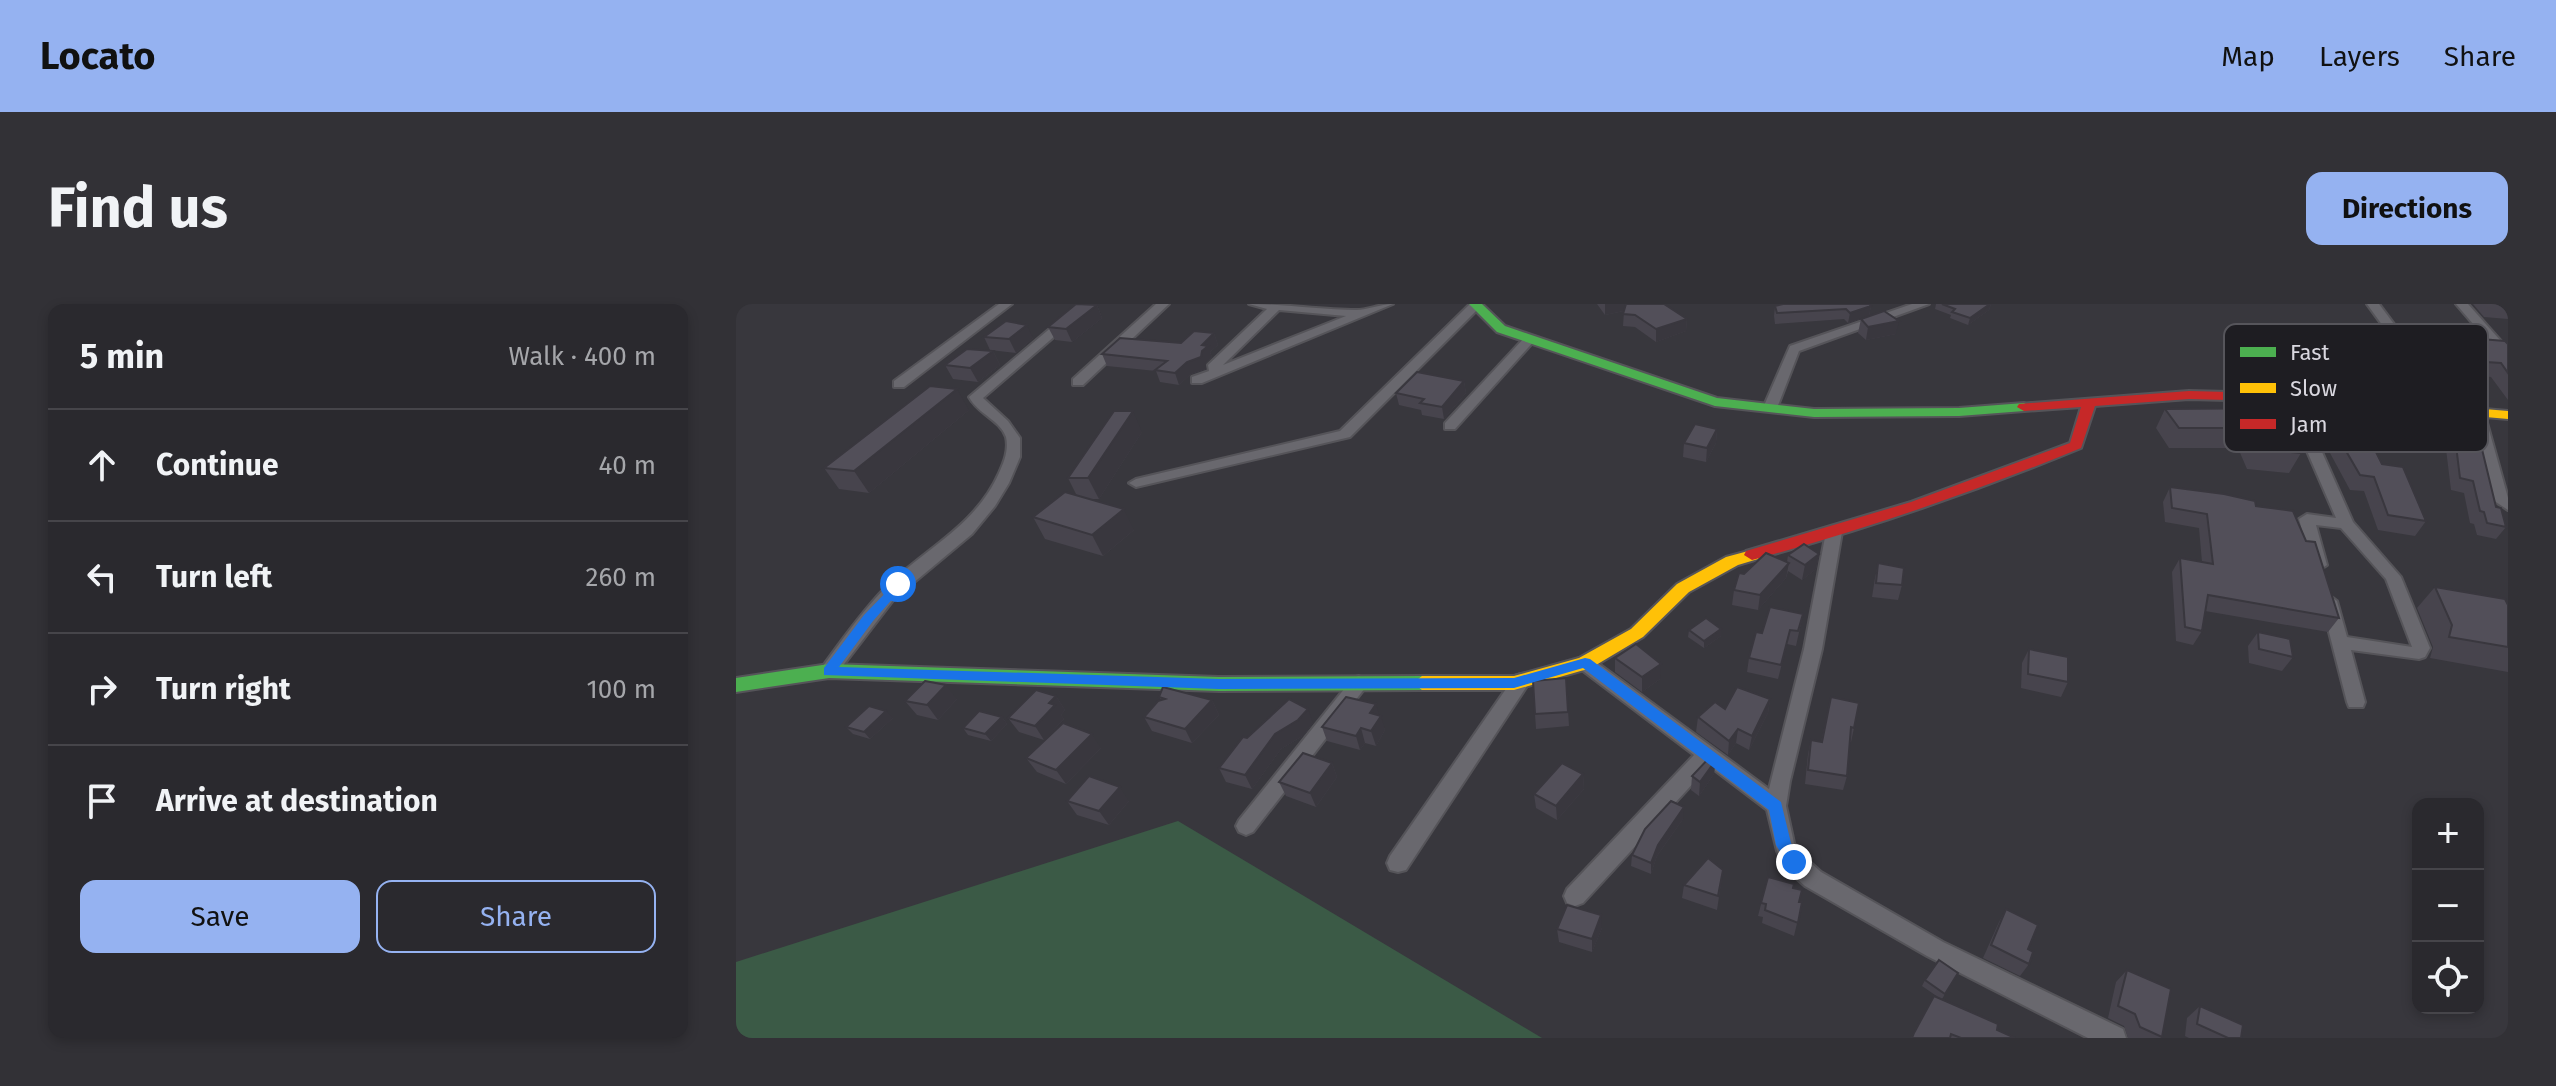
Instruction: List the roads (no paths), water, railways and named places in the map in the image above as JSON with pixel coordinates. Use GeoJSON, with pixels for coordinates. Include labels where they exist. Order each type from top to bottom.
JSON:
{"type":"FeatureCollection","features":[{"type":"Feature","properties":{"kind":"street"},"geometry":{"type":"LineString","coordinates":[[899,384],[1006,304]]}},
{"type":"Feature","properties":{"kind":"street"},"geometry":{"type":"LineString","coordinates":[[829,671],[898,584],[973,527],[1005,477],[1014,449],[1007,425],[978,404],[976,397],[1011,360],[1086,304]]}},
{"type":"Feature","properties":{"kind":"street"},"geometry":{"type":"LineString","coordinates":[[1078,382],[1163,304]]}},
{"type":"Feature","properties":{"kind":"street"},"geometry":{"type":"LineString","coordinates":[[1255,304],[1361,314]]}},
{"type":"Feature","properties":{"kind":"street"},"geometry":{"type":"LineString","coordinates":[[1277,305],[1231,353],[1193,384],[1387,304]]}},
{"type":"Feature","properties":{"kind":"street"},"geometry":{"type":"LineString","coordinates":[[1770,408],[1794,349],[1923,304]]}},
{"type":"Feature","properties":{"kind":"street"},"geometry":{"type":"LineString","coordinates":[[2373,304],[2388,324]]}},
{"type":"Feature","properties":{"kind":"street"},"geometry":{"type":"LineString","coordinates":[[2462,304],[2479,324]]}},
{"type":"Feature","properties":{"kind":"street"},"geometry":{"type":"LineString","coordinates":[[1136,483],[1345,434],[1476,305],[1501,329],[1715,402],[1814,413],[1959,412],[2189,395],[2224,396]]}},
{"type":"Feature","properties":{"kind":"street"},"geometry":{"type":"LineString","coordinates":[[2488,334],[2508,357]]}},
{"type":"Feature","properties":{"kind":"street"},"geometry":{"type":"LineString","coordinates":[[1450,426],[1530,339]]}},
{"type":"Feature","properties":{"kind":"street"},"geometry":{"type":"LineString","coordinates":[[941,352],[957,354]]}},
{"type":"Feature","properties":{"kind":"street"},"geometry":{"type":"LineString","coordinates":[[736,685],[829,671],[1219,684],[1521,681],[1585,663],[1637,633],[1683,588],[1732,561],[1834,532],[2005,475],[2076,445],[2089,403]]}},
{"type":"Feature","properties":{"kind":"street"},"geometry":{"type":"LineString","coordinates":[[2488,413],[2508,415]]}},
{"type":"Feature","properties":{"kind":"street"},"geometry":{"type":"LineString","coordinates":[[2315,452],[2346,524],[2393,577],[2421,648],[2419,653],[2410,653],[2343,643]]}},
{"type":"Feature","properties":{"kind":"street"},"geometry":{"type":"LineString","coordinates":[[2488,452],[2501,500],[2508,505]]}},
{"type":"Feature","properties":{"kind":"street"},"geometry":{"type":"LineString","coordinates":[[2346,524],[2312,519],[2306,522],[2343,643],[2356,702]]}},
{"type":"Feature","properties":{"kind":"street"},"geometry":{"type":"LineString","coordinates":[[1834,532],[1813,649],[1776,806],[1784,845],[1794,862],[1813,879],[1935,949],[2114,1038]]}},
{"type":"Feature","properties":{"kind":"street"},"geometry":{"type":"LineString","coordinates":[[1585,663],[1776,806]]}},
{"type":"Feature","properties":{"kind":"street"},"geometry":{"type":"LineString","coordinates":[[1398,863],[1521,681]]}},
{"type":"Feature","properties":{"kind":"street"},"geometry":{"type":"LineString","coordinates":[[1246,826],[1359,683]]}},
{"type":"Feature","properties":{"kind":"street"},"geometry":{"type":"LineString","coordinates":[[1575,896],[1707,755]]}}]}
